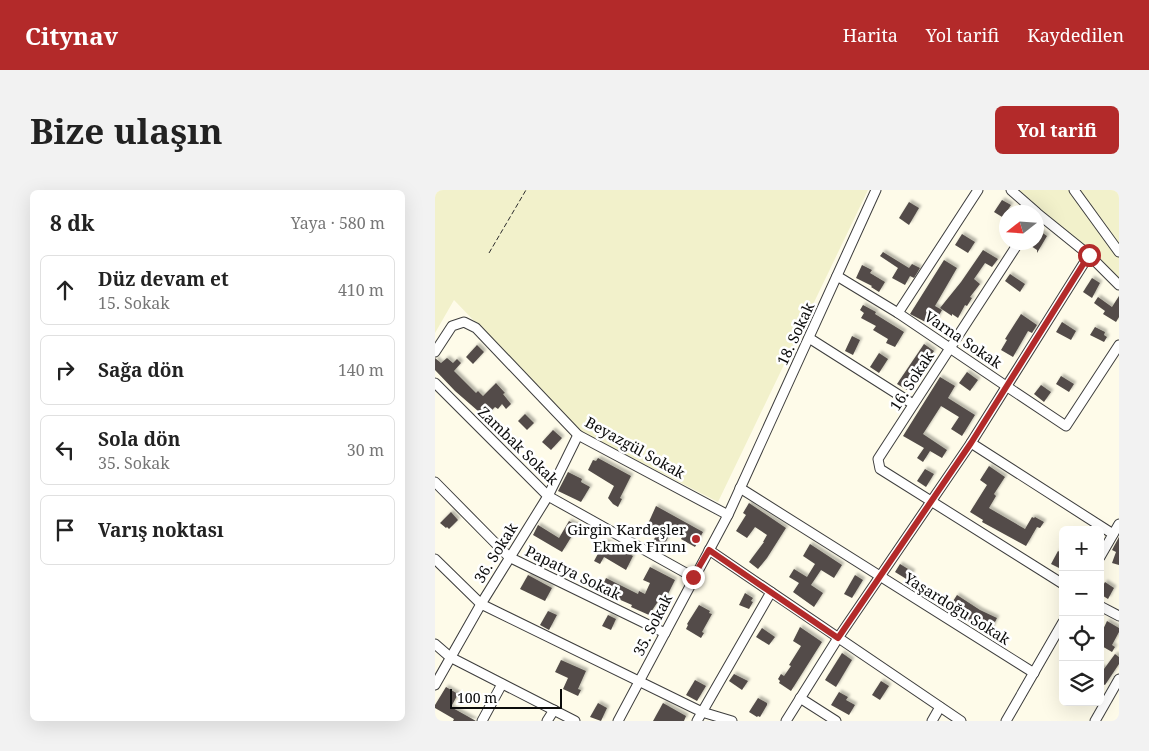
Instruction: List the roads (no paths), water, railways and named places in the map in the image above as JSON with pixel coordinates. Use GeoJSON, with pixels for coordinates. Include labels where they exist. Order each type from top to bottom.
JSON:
{"type":"FeatureCollection","features":[{"type":"Feature","properties":{"kind":"street","name":"18. Sokak"},"geometry":{"type":"LineString","coordinates":[[740,488],[876,190]]}},
{"type":"Feature","properties":{"kind":"street"},"geometry":{"type":"LineString","coordinates":[[898,313],[978,190]]}},
{"type":"Feature","properties":{"kind":"street"},"geometry":{"type":"LineString","coordinates":[[1011,190],[1027,205]]}},
{"type":"Feature","properties":{"kind":"street"},"geometry":{"type":"LineString","coordinates":[[1074,190],[1119,252]]}},
{"type":"Feature","properties":{"kind":"street"},"geometry":{"type":"LineString","coordinates":[[1044,220],[1089,255],[1119,285]]}},
{"type":"Feature","properties":{"kind":"street","name":"16. Sokak"},"geometry":{"type":"LineString","coordinates":[[931,501],[880,469],[878,459],[1014,250]]}},
{"type":"Feature","properties":{"kind":"street"},"geometry":{"type":"LineString","coordinates":[[785,721],[838,638],[971,443],[1089,255]]}},
{"type":"Feature","properties":{"kind":"street","name":"Varna Sokak"},"geometry":{"type":"LineString","coordinates":[[837,276],[898,313],[1066,426],[1119,345]]}},
{"type":"Feature","properties":{"kind":"street","name":"Beyazgül Sokak"},"geometry":{"type":"LineString","coordinates":[[435,352],[452,326],[463,322],[476,328],[578,435],[728,515]]}},
{"type":"Feature","properties":{"kind":"street"},"geometry":{"type":"LineString","coordinates":[[809,338],[913,404]]}},
{"type":"Feature","properties":{"kind":"street","name":"Zambak Sokak"},"geometry":{"type":"LineString","coordinates":[[435,383],[548,496],[693,577]]}},
{"type":"Feature","properties":{"kind":"street","name":"36. Sokak"},"geometry":{"type":"LineString","coordinates":[[435,685],[509,557],[548,496],[578,435]]}},
{"type":"Feature","properties":{"kind":"street"},"geometry":{"type":"LineString","coordinates":[[971,443],[1113,534]]}},
{"type":"Feature","properties":{"kind":"street","name":"Papatya Sokak"},"geometry":{"type":"LineString","coordinates":[[435,482],[509,557],[665,634]]}},
{"type":"Feature","properties":{"kind":"street","name":"35. Sokak"},"geometry":{"type":"LineString","coordinates":[[618,721],[693,577],[728,515],[740,488]]}},
{"type":"Feature","properties":{"kind":"street","name":"Yaşardoğu Sokak"},"geometry":{"type":"LineString","coordinates":[[740,488],[1034,673]]}},
{"type":"Feature","properties":{"kind":"street"},"geometry":{"type":"LineString","coordinates":[[931,501],[1059,581]]}},
{"type":"Feature","properties":{"kind":"street"},"geometry":{"type":"LineString","coordinates":[[1104,550],[1119,524]]}},
{"type":"Feature","properties":{"kind":"street"},"geometry":{"type":"LineString","coordinates":[[709,550],[961,721]]}},
{"type":"Feature","properties":{"kind":"street"},"geometry":{"type":"LineString","coordinates":[[435,560],[481,604],[639,683],[647,684],[702,712],[732,721]]}},
{"type":"Feature","properties":{"kind":"street"},"geometry":{"type":"LineString","coordinates":[[697,721],[771,592]]}},
{"type":"Feature","properties":{"kind":"street"},"geometry":{"type":"LineString","coordinates":[[1104,608],[1119,616]]}},
{"type":"Feature","properties":{"kind":"street"},"geometry":{"type":"LineString","coordinates":[[1006,721],[1059,629]]}},
{"type":"Feature","properties":{"kind":"street"},"geometry":{"type":"LineString","coordinates":[[435,644],[450,657],[575,721]]}},
{"type":"Feature","properties":{"kind":"street"},"geometry":{"type":"LineString","coordinates":[[1095,721],[1119,679]]}},
{"type":"Feature","properties":{"kind":"street"},"geometry":{"type":"LineString","coordinates":[[482,721],[502,684]]}},
{"type":"Feature","properties":{"kind":"street"},"geometry":{"type":"LineString","coordinates":[[800,698],[835,721]]}},
{"type":"Feature","properties":{"kind":"street"},"geometry":{"type":"LineString","coordinates":[[932,721],[940,707]]}},
{"type":"Feature","properties":{"kind":"street"},"geometry":{"type":"LineString","coordinates":[[547,721],[553,710]]}},
{"type":"Feature","properties":{"kind":"place","name":"Girgin Kardeşler Ekmek Fırını"},"geometry":{"type":"Point","coordinates":[696,539]}}]}
